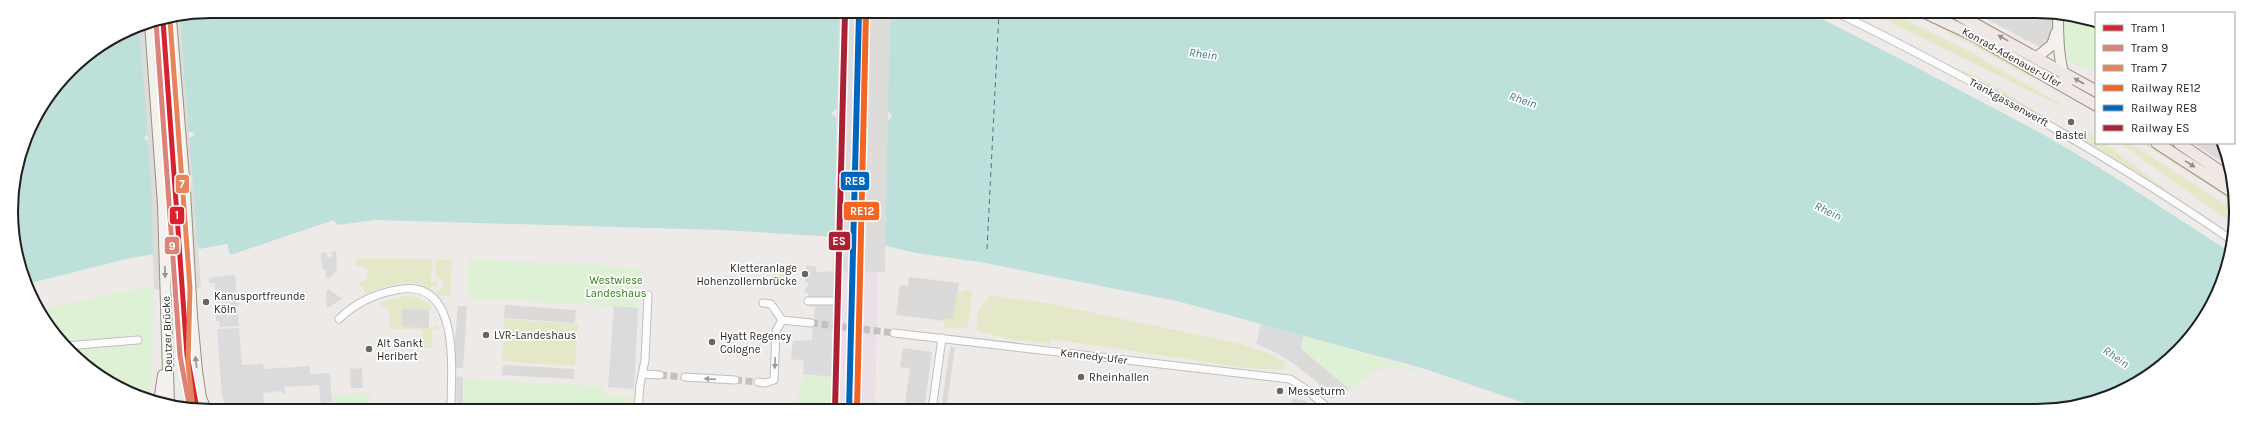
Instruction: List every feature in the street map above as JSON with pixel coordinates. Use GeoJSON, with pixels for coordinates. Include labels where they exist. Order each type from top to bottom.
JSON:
{"type":"FeatureCollection","features":[{"type":"Feature","properties":{"kind":"main road","name":"Konrad-Adenauer-Ufer"},"geometry":{"type":"LineString","coordinates":[[1937,18],[1973,35],[2095,104]]}},
{"type":"Feature","properties":{"kind":"main road","name":"Konrad-Adenauer-Ufer"},"geometry":{"type":"LineString","coordinates":[[1964,18],[2095,90]]}},
{"type":"Feature","properties":{"kind":"main road"},"geometry":{"type":"LineString","coordinates":[[2037,57],[2052,45],[2056,32],[2057,19]]}},
{"type":"Feature","properties":{"kind":"main road"},"geometry":{"type":"LineString","coordinates":[[171,22],[185,190],[189,288],[201,398],[204,404]]}},
{"type":"Feature","properties":{"kind":"main road","name":"Deutzer Brücke"},"geometry":{"type":"LineString","coordinates":[[150,28],[163,205],[170,399]]}},
{"type":"Feature","properties":{"kind":"main road"},"geometry":{"type":"LineString","coordinates":[[2056,32],[2062,71],[2068,88]]}},
{"type":"Feature","properties":{"kind":"main road"},"geometry":{"type":"LineString","coordinates":[[2159,144],[2228,190]]}},
{"type":"Feature","properties":{"kind":"main road"},"geometry":{"type":"LineString","coordinates":[[2180,144],[2225,175]]}},
{"type":"Feature","properties":{"kind":"main road"},"geometry":{"type":"LineString","coordinates":[[160,397],[167,351]]}},
{"type":"Feature","properties":{"kind":"street","name":"Trankgassenwerft"},"geometry":{"type":"LineString","coordinates":[[1848,18],[1937,62],[2040,119],[2176,202],[2227,237]]}},
{"type":"Feature","properties":{"kind":"street"},"geometry":{"type":"LineString","coordinates":[[339,319],[361,302],[402,288],[421,290],[436,300],[445,316],[450,330],[451,404]]}},
{"type":"Feature","properties":{"kind":"street"},"geometry":{"type":"LineString","coordinates":[[639,404],[645,360],[648,295]]}},
{"type":"Feature","properties":{"kind":"street"},"geometry":{"type":"LineString","coordinates":[[808,301],[834,301]]}},
{"type":"Feature","properties":{"kind":"street"},"geometry":{"type":"LineString","coordinates":[[763,303],[771,304],[782,320],[811,323]]}},
{"type":"Feature","properties":{"kind":"street"},"geometry":{"type":"LineString","coordinates":[[758,382],[765,383],[774,380],[776,331],[782,320]]}},
{"type":"Feature","properties":{"kind":"street","name":"Kennedy-Ufer"},"geometry":{"type":"LineString","coordinates":[[894,333],[1295,381],[1323,404]]}},
{"type":"Feature","properties":{"kind":"street"},"geometry":{"type":"LineString","coordinates":[[933,404],[942,338]]}},
{"type":"Feature","properties":{"kind":"street"},"geometry":{"type":"LineString","coordinates":[[73,345],[138,340]]}},
{"type":"Feature","properties":{"kind":"street"},"geometry":{"type":"LineString","coordinates":[[642,374],[660,375]]}},
{"type":"Feature","properties":{"kind":"street"},"geometry":{"type":"LineString","coordinates":[[685,377],[735,380]]}},
{"type":"Feature","properties":{"kind":"shaded area"},"geometry":{"type":"Polygon","coordinates":[[[1984,18],[2053,19],[2053,39],[2045,50],[1984,18]]]}},
{"type":"Feature","properties":{"kind":"shaded area"},"geometry":{"type":"Polygon","coordinates":[[[2195,144],[2217,144],[2222,162],[2195,144]]]}},
{"type":"Feature","properties":{"kind":"shaded area"},"geometry":{"type":"Polygon","coordinates":[[[336,251],[337,270],[330,278],[326,278],[325,269],[322,269],[321,253],[326,252],[327,257],[330,257],[332,256],[331,252],[336,251]]]}},
{"type":"Feature","properties":{"kind":"shaded area"},"geometry":{"type":"Polygon","coordinates":[[[806,266],[816,266],[816,272],[838,271],[834,377],[803,374],[804,361],[791,359],[793,341],[812,340],[815,307],[808,306],[808,293],[805,293],[805,287],[808,287],[808,282],[805,282],[806,266]]]}},
{"type":"Feature","properties":{"kind":"shaded area"},"geometry":{"type":"Polygon","coordinates":[[[838,271],[878,272],[875,404],[827,404],[834,377],[838,271]]]}},
{"type":"Feature","properties":{"kind":"shaded area"},"geometry":{"type":"Polygon","coordinates":[[[235,275],[238,307],[218,308],[217,295],[215,295],[215,283],[209,283],[209,278],[235,275]]]}},
{"type":"Feature","properties":{"kind":"shaded area"},"geometry":{"type":"Polygon","coordinates":[[[909,277],[959,283],[954,322],[896,315],[900,285],[908,286],[909,277]]]}},
{"type":"Feature","properties":{"kind":"shaded area"},"geometry":{"type":"Polygon","coordinates":[[[329,289],[342,299],[327,308],[326,291],[329,289]]]}},
{"type":"Feature","properties":{"kind":"shaded area"},"geometry":{"type":"Polygon","coordinates":[[[505,305],[576,310],[575,323],[504,318],[505,305]]]}},
{"type":"Feature","properties":{"kind":"shaded area"},"geometry":{"type":"Polygon","coordinates":[[[458,306],[467,306],[463,368],[455,368],[455,339],[458,306]]]}},
{"type":"Feature","properties":{"kind":"shaded area"},"geometry":{"type":"Polygon","coordinates":[[[614,306],[638,308],[634,389],[608,387],[614,306]]]}},
{"type":"Feature","properties":{"kind":"shaded area"},"geometry":{"type":"Polygon","coordinates":[[[238,309],[239,326],[220,327],[219,321],[216,321],[216,314],[219,314],[218,310],[238,309]]]}},
{"type":"Feature","properties":{"kind":"shaded area"},"geometry":{"type":"Polygon","coordinates":[[[402,309],[429,309],[429,328],[402,328],[402,309]]]}},
{"type":"Feature","properties":{"kind":"shaded area"},"geometry":{"type":"Polygon","coordinates":[[[1261,323],[1304,335],[1301,348],[1304,351],[1294,364],[1275,352],[1256,344],[1261,323]]]}},
{"type":"Feature","properties":{"kind":"shaded area"},"geometry":{"type":"Polygon","coordinates":[[[239,328],[242,365],[263,364],[264,369],[310,366],[310,374],[330,373],[332,402],[321,403],[319,385],[284,387],[285,394],[282,394],[281,391],[263,393],[264,404],[224,404],[222,396],[217,329],[239,328]]]}},
{"type":"Feature","properties":{"kind":"shaded area"},"geometry":{"type":"Polygon","coordinates":[[[950,347],[955,347],[947,404],[942,404],[950,347]]]}},
{"type":"Feature","properties":{"kind":"shaded area"},"geometry":{"type":"Polygon","coordinates":[[[903,348],[932,352],[925,404],[905,404],[910,368],[900,367],[903,348]]]}},
{"type":"Feature","properties":{"kind":"shaded area"},"geometry":{"type":"Polygon","coordinates":[[[1304,351],[1349,389],[1332,399],[1316,381],[1294,364],[1304,351]]]}},
{"type":"Feature","properties":{"kind":"shaded area"},"geometry":{"type":"Polygon","coordinates":[[[503,365],[574,369],[574,379],[502,375],[503,365]]]}},
{"type":"Feature","properties":{"kind":"shaded area"},"geometry":{"type":"Polygon","coordinates":[[[362,368],[363,388],[351,388],[350,369],[362,368]]]}},
{"type":"Feature","properties":{"kind":"shaded area"},"geometry":{"type":"Polygon","coordinates":[[[463,376],[463,404],[457,404],[456,377],[463,376]]]}},
{"type":"Feature","properties":{"kind":"shaded area"},"geometry":{"type":"Polygon","coordinates":[[[1292,398],[1305,401],[1309,404],[1292,404],[1292,398]]]}},
{"type":"Feature","properties":{"kind":"green space"},"geometry":{"type":"Polygon","coordinates":[[[1901,18],[1965,49],[2059,103],[2058,105],[1884,19],[1901,18]]]}},
{"type":"Feature","properties":{"kind":"green space"},"geometry":{"type":"Polygon","coordinates":[[[2062,20],[2095,27],[2095,72],[2065,61],[2062,20]]]}},
{"type":"Feature","properties":{"kind":"green space"},"geometry":{"type":"Polygon","coordinates":[[[1938,23],[2035,76],[2034,79],[1935,25],[1938,23]]]}},
{"type":"Feature","properties":{"kind":"green space"},"geometry":{"type":"Polygon","coordinates":[[[1962,70],[2003,91],[2054,122],[1962,70]]]}},
{"type":"Feature","properties":{"kind":"green space"},"geometry":{"type":"Polygon","coordinates":[[[2087,131],[2095,136],[2095,144],[2105,144],[2172,194],[2082,138],[2087,131]]]}},
{"type":"Feature","properties":{"kind":"green space"},"geometry":{"type":"Polygon","coordinates":[[[2121,144],[2132,144],[2229,207],[2229,221],[2121,144]]]}},
{"type":"Feature","properties":{"kind":"green space"},"geometry":{"type":"Polygon","coordinates":[[[2144,144],[2150,144],[2228,194],[2229,198],[2144,144]]]}},
{"type":"Feature","properties":{"kind":"green space"},"geometry":{"type":"Polygon","coordinates":[[[356,258],[432,259],[431,283],[436,281],[438,285],[436,287],[431,285],[431,290],[415,283],[399,283],[366,294],[359,283],[366,280],[368,272],[363,266],[355,266],[356,258]]]}},
{"type":"Feature","properties":{"kind":"green space","name":"Westwiese Landeshaus"},"geometry":{"type":"Polygon","coordinates":[[[469,259],[640,268],[638,308],[467,297],[469,259]]]}},
{"type":"Feature","properties":{"kind":"green space"},"geometry":{"type":"Polygon","coordinates":[[[436,260],[452,260],[450,296],[436,295],[436,292],[443,288],[444,282],[441,278],[436,276],[436,260]]]}},
{"type":"Feature","properties":{"kind":"green space"},"geometry":{"type":"Polygon","coordinates":[[[774,273],[787,273],[787,287],[773,285],[774,273]]]}},
{"type":"Feature","properties":{"kind":"green space"},"geometry":{"type":"Polygon","coordinates":[[[148,287],[154,290],[153,347],[149,394],[114,378],[84,356],[66,338],[44,308],[148,287]]]}},
{"type":"Feature","properties":{"kind":"green space"},"geometry":{"type":"Polygon","coordinates":[[[966,289],[972,291],[967,328],[944,328],[945,318],[952,319],[958,293],[966,289]]]}},
{"type":"Feature","properties":{"kind":"green space"},"geometry":{"type":"Polygon","coordinates":[[[991,295],[1052,304],[1241,344],[1273,355],[1285,362],[1283,370],[1248,368],[1050,339],[1050,344],[1012,339],[979,332],[976,330],[978,311],[991,295]]]}},
{"type":"Feature","properties":{"kind":"green space"},"geometry":{"type":"Polygon","coordinates":[[[404,296],[416,297],[431,305],[432,310],[402,309],[402,327],[429,328],[438,325],[438,330],[430,329],[432,332],[432,348],[423,348],[422,330],[390,329],[389,308],[381,307],[382,302],[404,296]]]}},
{"type":"Feature","properties":{"kind":"green space"},"geometry":{"type":"Polygon","coordinates":[[[504,319],[578,324],[575,366],[502,361],[504,319]]]}},
{"type":"Feature","properties":{"kind":"green space"},"geometry":{"type":"Polygon","coordinates":[[[1304,335],[1418,370],[1415,372],[1389,366],[1375,372],[1349,389],[1301,348],[1304,335]]]}},
{"type":"Feature","properties":{"kind":"green space"},"geometry":{"type":"Polygon","coordinates":[[[803,374],[834,377],[827,404],[795,404],[802,386],[803,374]]]}},
{"type":"Feature","properties":{"kind":"green space"},"geometry":{"type":"Polygon","coordinates":[[[464,378],[602,387],[607,395],[630,397],[629,404],[465,404],[464,378]]]}},
{"type":"Feature","properties":{"kind":"green space"},"geometry":{"type":"Polygon","coordinates":[[[370,393],[371,404],[329,404],[327,395],[370,393]]]}},
{"type":"Feature","properties":{"kind":"water","name":"Rhein"},"geometry":{"type":"Polygon","coordinates":[[[198,18],[1820,18],[2060,144],[2225,249],[2219,273],[2203,308],[2181,338],[2163,356],[2132,378],[2110,389],[2098,394],[2074,400],[2049,404],[1527,404],[1425,369],[1177,301],[980,262],[916,253],[854,238],[721,230],[375,220],[337,225],[334,220],[230,255],[227,244],[199,249],[198,245],[168,248],[168,252],[130,258],[32,283],[22,249],[18,224],[18,198],[28,149],[44,114],[58,94],[84,66],[94,58],[114,44],[149,28],[198,18]],[[837,109],[831,113],[837,119],[888,121],[892,116],[888,112],[837,109]],[[189,131],[147,134],[144,138],[148,141],[192,137],[195,134],[189,131]]]}},
{"type":"Feature","properties":{"kind":"pier"},"geometry":{"type":"Polygon","coordinates":[[[839,18],[890,18],[885,272],[833,271],[839,18]]]}},
{"type":"Feature","properties":{"kind":"pier"},"geometry":{"type":"Polygon","coordinates":[[[180,21],[201,288],[154,290],[151,181],[140,32],[149,28],[180,21]]]}},
{"type":"Feature","properties":{"kind":"ferry route"},"geometry":{"type":"LineString","coordinates":[[987,249],[999,18]]}},
{"type":"Feature","properties":{"kind":"tunnel"},"geometry":{"type":"LineString","coordinates":[[811,323],[894,333]]}},
{"type":"Feature","properties":{"kind":"tunnel"},"geometry":{"type":"LineString","coordinates":[[660,375],[685,377]]}},
{"type":"Feature","properties":{"kind":"tunnel"},"geometry":{"type":"LineString","coordinates":[[735,380],[758,382]]}},
{"type":"Feature","properties":{"kind":"tram line","name":"7"},"geometry":{"type":"LineString","coordinates":[[170,23],[190,288],[188,364],[192,403]]}},
{"type":"Feature","properties":{"kind":"tram line","name":"1"},"geometry":{"type":"LineString","coordinates":[[163,24],[187,355],[196,404]]}},
{"type":"Feature","properties":{"kind":"tram line","name":"9"},"geometry":{"type":"LineString","coordinates":[[156,26],[180,356],[189,402]]}},
{"type":"Feature","properties":{"kind":"rail line","name":"ES"},"geometry":{"type":"LineString","coordinates":[[835,404],[845,18]]}},
{"type":"Feature","properties":{"kind":"rail line","name":"RE8"},"geometry":{"type":"LineString","coordinates":[[849,404],[859,18]]}},
{"type":"Feature","properties":{"kind":"rail line","name":"RE12"},"geometry":{"type":"LineString","coordinates":[[857,404],[866,18]]}},
{"type":"Feature","properties":{"kind":"place","name":"Bastei"},"geometry":{"type":"Point","coordinates":[2071,122]}},
{"type":"Feature","properties":{"kind":"place","name":"Kletteranlage Hohenzollernbrücke"},"geometry":{"type":"Point","coordinates":[805,274]}},
{"type":"Feature","properties":{"kind":"place","name":"Kanusportfreunde Köln"},"geometry":{"type":"Point","coordinates":[206,302]}},
{"type":"Feature","properties":{"kind":"place","name":"LVR-Landeshaus"},"geometry":{"type":"Point","coordinates":[486,335]}},
{"type":"Feature","properties":{"kind":"place","name":"Hyatt Regency Cologne"},"geometry":{"type":"Point","coordinates":[712,342]}},
{"type":"Feature","properties":{"kind":"place","name":"Alt Sankt Heribert"},"geometry":{"type":"Point","coordinates":[369,349]}},
{"type":"Feature","properties":{"kind":"place","name":"Rheinhallen"},"geometry":{"type":"Point","coordinates":[1081,377]}},
{"type":"Feature","properties":{"kind":"place","name":"Messeturm"},"geometry":{"type":"Point","coordinates":[1280,391]}}]}
